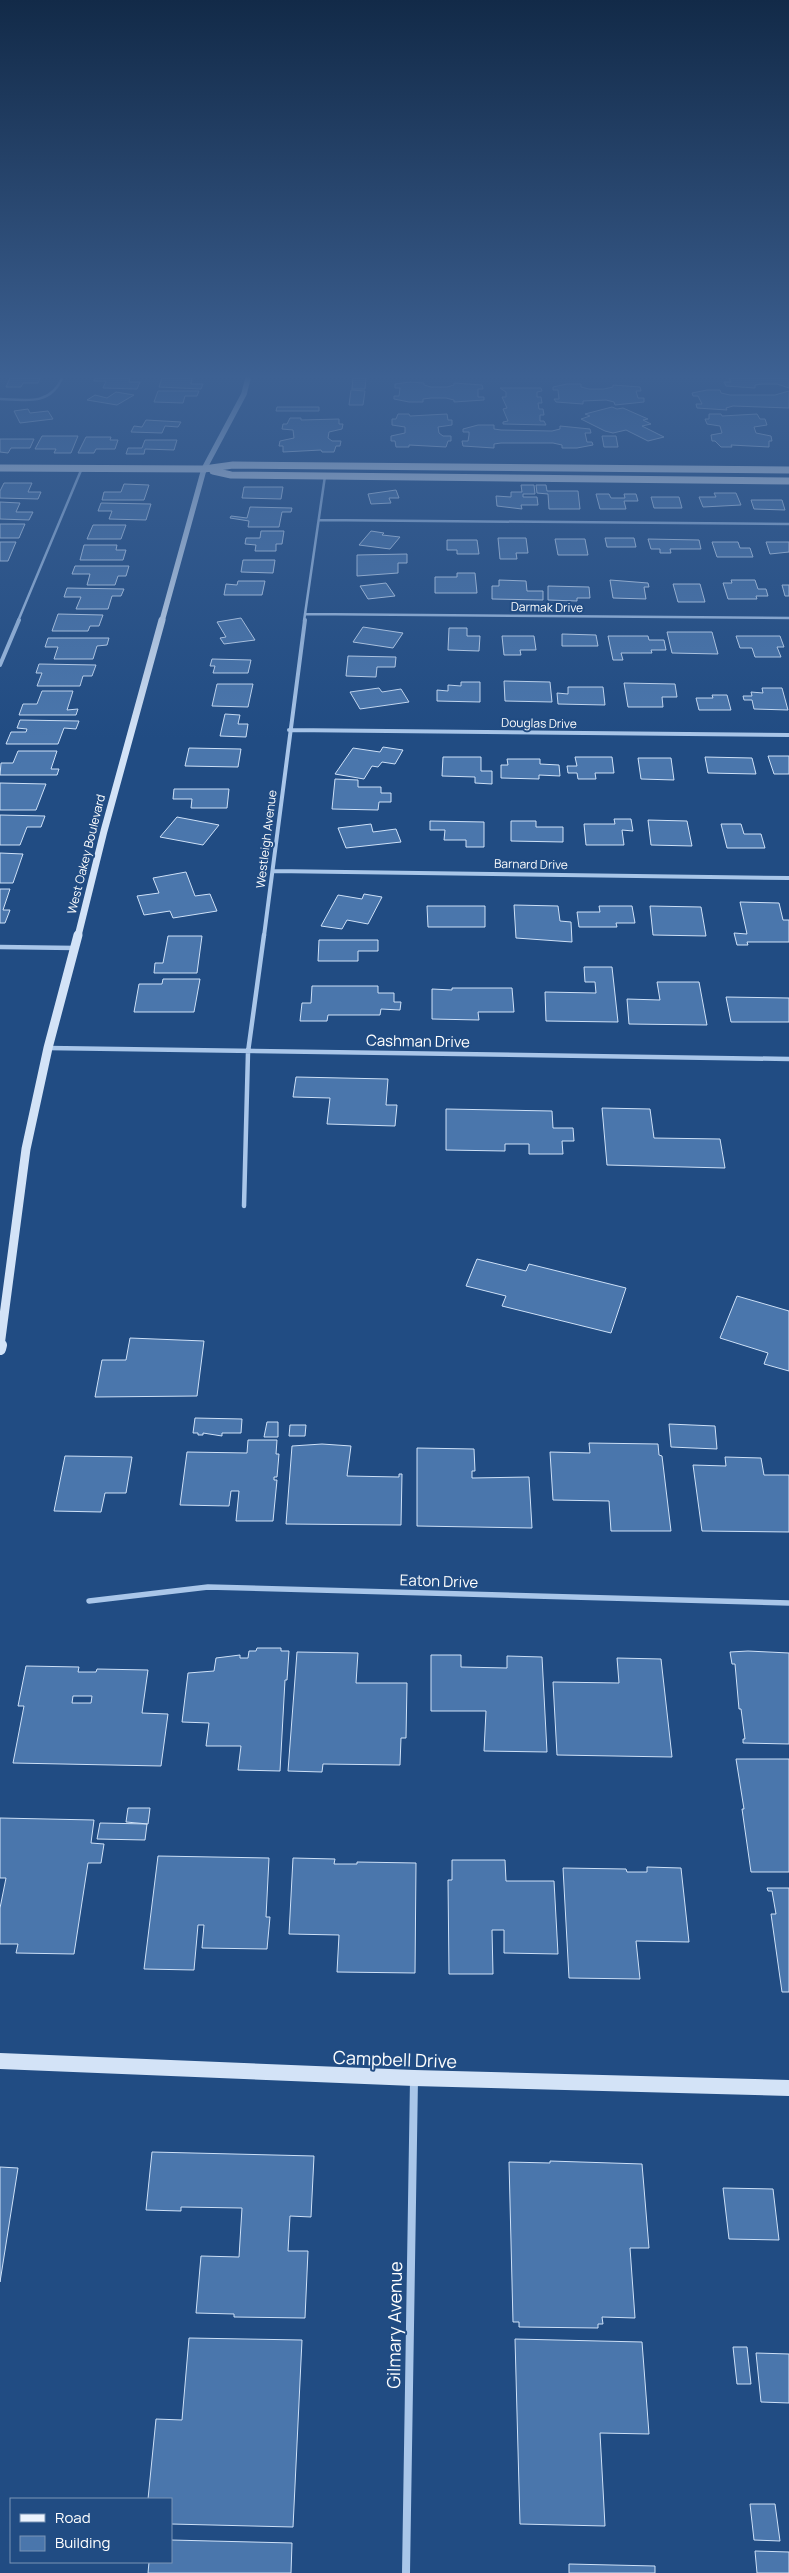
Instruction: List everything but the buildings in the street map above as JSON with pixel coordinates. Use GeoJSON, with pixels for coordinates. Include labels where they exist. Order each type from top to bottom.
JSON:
{"type":"FeatureCollection","features":[{"type":"Feature","properties":{"kind":"main road","name":"West Oakey Boulevard"},"geometry":{"type":"LineString","coordinates":[[0,1349],[26,1149],[48,1048],[104,832],[196,498]]}},
{"type":"Feature","properties":{"kind":"main road","name":"Campbell Drive"},"geometry":{"type":"LineString","coordinates":[[0,2061],[414,2078],[789,2088]]}},
{"type":"Feature","properties":{"kind":"street"},"geometry":{"type":"LineString","coordinates":[[0,665],[69,498]]}},
{"type":"Feature","properties":{"kind":"street","name":"Westleigh Avenue"},"geometry":{"type":"LineString","coordinates":[[244,1206],[248,1052],[273,871],[289,730],[322,498]]}},
{"type":"Feature","properties":{"kind":"street"},"geometry":{"type":"LineString","coordinates":[[319,520],[789,524]]}},
{"type":"Feature","properties":{"kind":"street","name":"Darmak Drive"},"geometry":{"type":"LineString","coordinates":[[306,614],[789,618]]}},
{"type":"Feature","properties":{"kind":"street","name":"Douglas Drive"},"geometry":{"type":"LineString","coordinates":[[289,730],[789,736]]}},
{"type":"Feature","properties":{"kind":"street","name":"Barnard Drive"},"geometry":{"type":"LineString","coordinates":[[273,871],[789,878]]}},
{"type":"Feature","properties":{"kind":"street"},"geometry":{"type":"LineString","coordinates":[[0,948],[75,948]]}},
{"type":"Feature","properties":{"kind":"street","name":"Cashman Drive"},"geometry":{"type":"LineString","coordinates":[[48,1048],[789,1059]]}},
{"type":"Feature","properties":{"kind":"street","name":"Eaton Drive"},"geometry":{"type":"LineString","coordinates":[[89,1601],[208,1587],[789,1603]]}},
{"type":"Feature","properties":{"kind":"street","name":"Gilmary Avenue"},"geometry":{"type":"LineString","coordinates":[[406,2573],[414,2078]]}}]}
